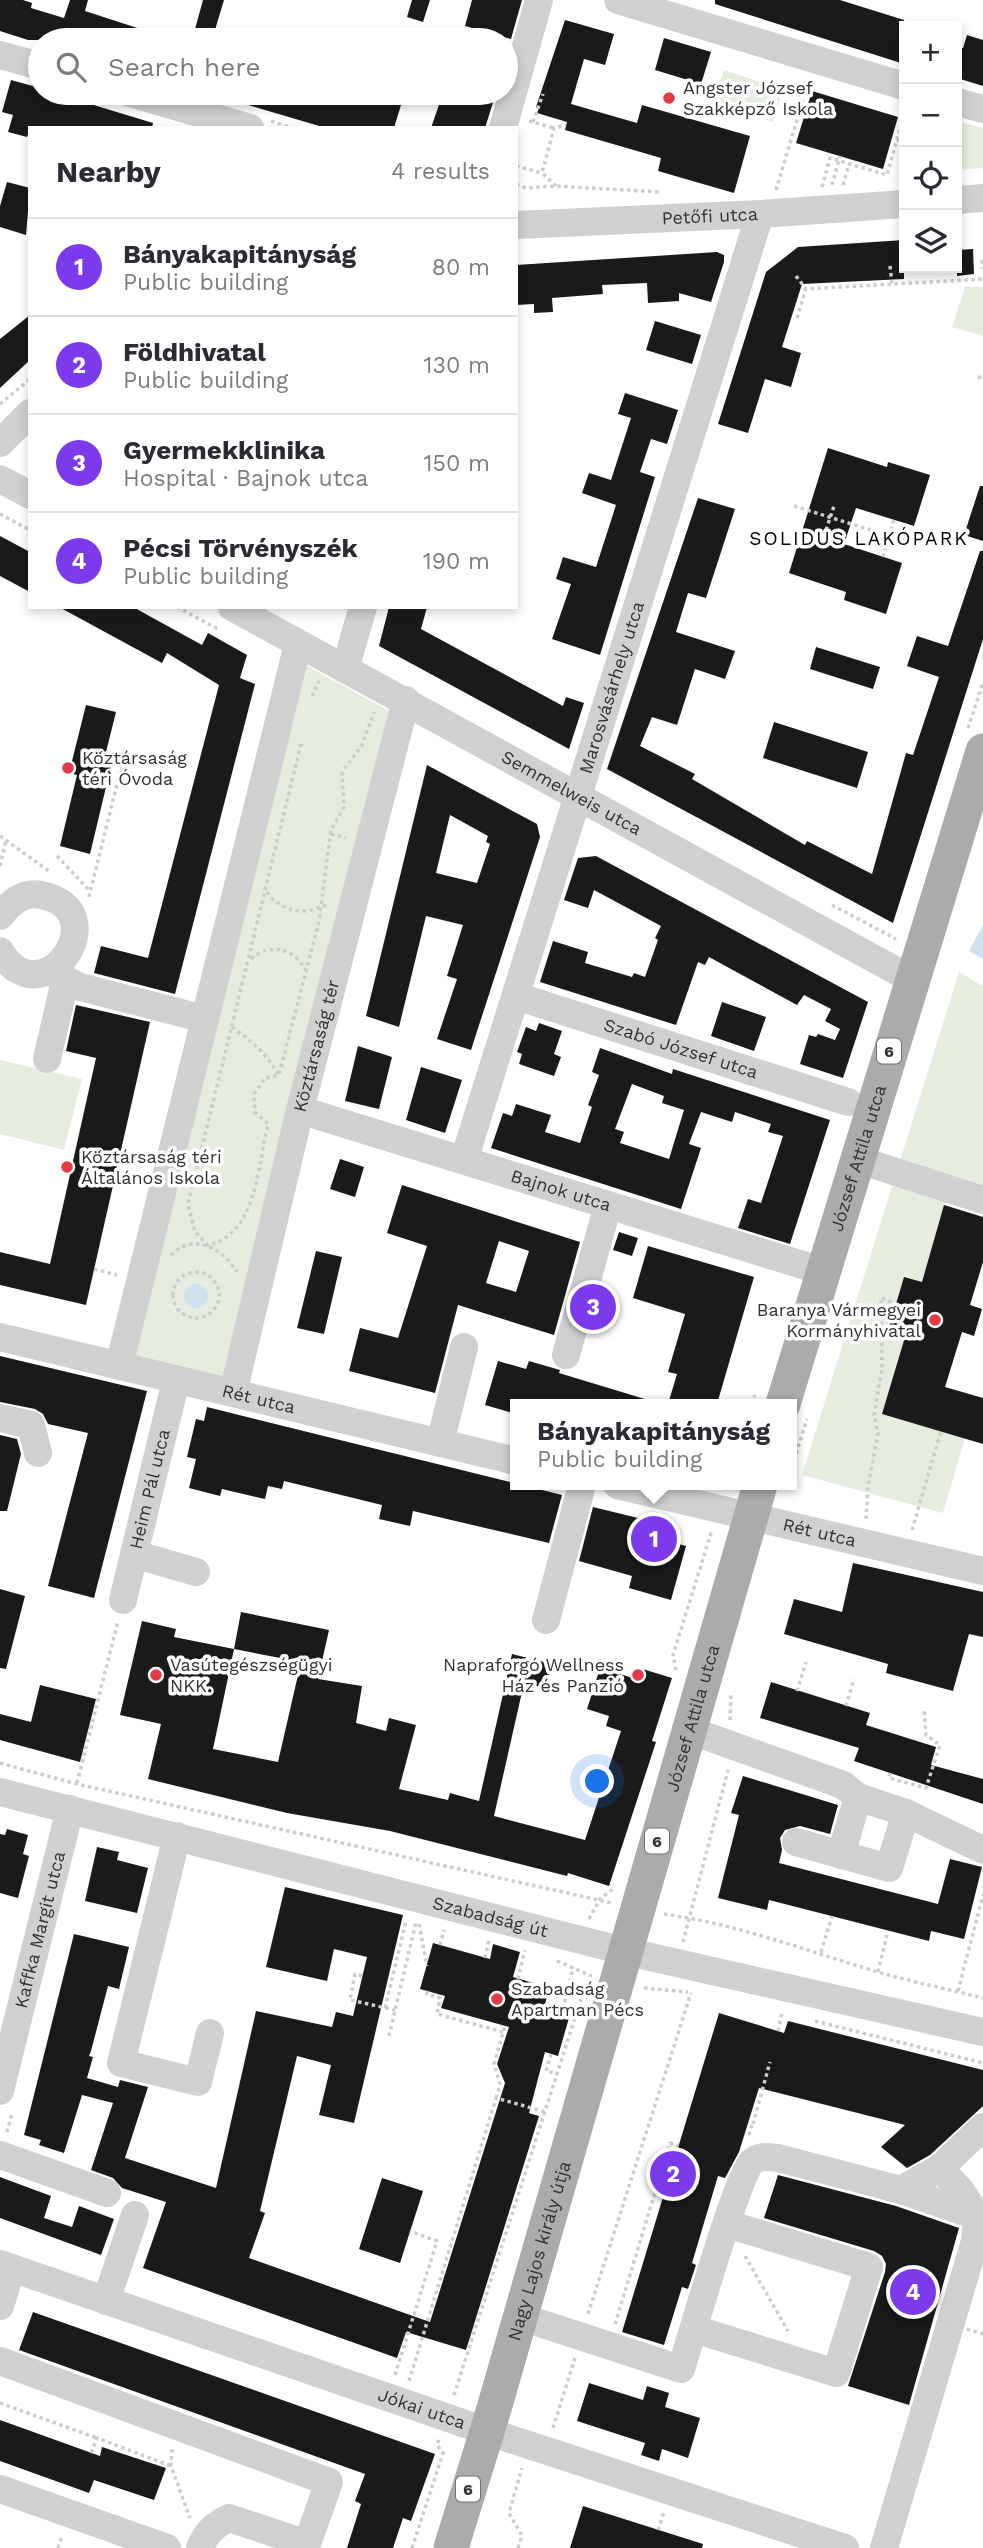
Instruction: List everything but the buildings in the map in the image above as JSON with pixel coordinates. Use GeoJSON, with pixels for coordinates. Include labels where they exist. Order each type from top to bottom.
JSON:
{"type":"FeatureCollection","features":[{"type":"Feature","properties":{"kind":"main road","name":"József Attila utca"},"geometry":{"type":"LineString","coordinates":[[784,1399],[983,751]]}},
{"type":"Feature","properties":{"kind":"main road","name":"József Attila utca"},"geometry":{"type":"LineString","coordinates":[[624,1951],[689,1730],[743,1503]]}},
{"type":"Feature","properties":{"kind":"main road","name":"Nagy Lajos király útja"},"geometry":{"type":"LineString","coordinates":[[451,2548],[521,2317],[624,1951]]}},
{"type":"Feature","properties":{"kind":"street"},"geometry":{"type":"LineString","coordinates":[[518,104],[539,0]]}},
{"type":"Feature","properties":{"kind":"street"},"geometry":{"type":"LineString","coordinates":[[618,0],[899,84]]}},
{"type":"Feature","properties":{"kind":"street"},"geometry":{"type":"LineString","coordinates":[[0,55],[28,63]]}},
{"type":"Feature","properties":{"kind":"street"},"geometry":{"type":"LineString","coordinates":[[962,103],[983,109]]}},
{"type":"Feature","properties":{"kind":"street"},"geometry":{"type":"LineString","coordinates":[[171,105],[243,126]]}},
{"type":"Feature","properties":{"kind":"street"},"geometry":{"type":"LineString","coordinates":[[514,124],[518,105]]}},
{"type":"Feature","properties":{"kind":"street"},"geometry":{"type":"LineString","coordinates":[[962,200],[983,198]]}},
{"type":"Feature","properties":{"kind":"street","name":"Petőfi utca"},"geometry":{"type":"LineString","coordinates":[[518,225],[767,205],[899,204]]}},
{"type":"Feature","properties":{"kind":"street","name":"Marosvásárhely utca"},"geometry":{"type":"LineString","coordinates":[[464,1160],[767,205]]}},
{"type":"Feature","properties":{"kind":"street"},"geometry":{"type":"LineString","coordinates":[[0,443],[28,415]]}},
{"type":"Feature","properties":{"kind":"street"},"geometry":{"type":"LineString","coordinates":[[0,479],[28,494]]}},
{"type":"Feature","properties":{"kind":"street","name":"Semmelweis utca"},"geometry":{"type":"LineString","coordinates":[[236,609],[911,979]]}},
{"type":"Feature","properties":{"kind":"street"},"geometry":{"type":"LineString","coordinates":[[335,664],[362,609]]}},
{"type":"Feature","properties":{"kind":"street"},"geometry":{"type":"LineString","coordinates":[[119,1366],[298,644]]}},
{"type":"Feature","properties":{"kind":"street","name":"Köztársaság tér"},"geometry":{"type":"LineString","coordinates":[[233,1393],[300,1110],[406,700]]}},
{"type":"Feature","properties":{"kind":"street"},"geometry":{"type":"LineString","coordinates":[[0,916],[8,905],[22,897],[37,894],[52,898],[64,907],[72,920],[75,935],[71,950],[57,976],[47,1059]]}},
{"type":"Feature","properties":{"kind":"street"},"geometry":{"type":"LineString","coordinates":[[0,951],[6,961],[19,970],[57,976],[205,1019]]}},
{"type":"Feature","properties":{"kind":"street","name":"Szabó József utca"},"geometry":{"type":"LineString","coordinates":[[516,996],[848,1102]]}},
{"type":"Feature","properties":{"kind":"street","name":"Bajnok utca"},"geometry":{"type":"LineString","coordinates":[[300,1110],[822,1271]]}},
{"type":"Feature","properties":{"kind":"street"},"geometry":{"type":"LineString","coordinates":[[856,1159],[983,1200]]}},
{"type":"Feature","properties":{"kind":"street"},"geometry":{"type":"LineString","coordinates":[[566,1355],[608,1205]]}},
{"type":"Feature","properties":{"kind":"street","name":"Rét utca"},"geometry":{"type":"LineString","coordinates":[[0,1337],[510,1460]]}},
{"type":"Feature","properties":{"kind":"street"},"geometry":{"type":"LineString","coordinates":[[440,1443],[464,1347]]}},
{"type":"Feature","properties":{"kind":"street","name":"Heim Pál utca"},"geometry":{"type":"LineString","coordinates":[[123,1600],[176,1380]]}},
{"type":"Feature","properties":{"kind":"street"},"geometry":{"type":"LineString","coordinates":[[0,1418],[31,1425],[38,1453]]}},
{"type":"Feature","properties":{"kind":"street"},"geometry":{"type":"LineString","coordinates":[[546,1620],[581,1490]]}},
{"type":"Feature","properties":{"kind":"street","name":"Rét utca"},"geometry":{"type":"LineString","coordinates":[[652,1490],[743,1503],[983,1571]]}},
{"type":"Feature","properties":{"kind":"street"},"geometry":{"type":"LineString","coordinates":[[134,1554],[196,1572]]}},
{"type":"Feature","properties":{"kind":"street"},"geometry":{"type":"LineString","coordinates":[[689,1730],[843,1785],[858,1797],[906,1813],[983,1850]]}},
{"type":"Feature","properties":{"kind":"street","name":"Szabadság út"},"geometry":{"type":"LineString","coordinates":[[0,1792],[74,1797],[177,1836],[582,1941],[983,2032]]}},
{"type":"Feature","properties":{"kind":"street","name":"Kaffka Margit utca"},"geometry":{"type":"LineString","coordinates":[[0,2091],[7,2030],[74,1797]]}},
{"type":"Feature","properties":{"kind":"street"},"geometry":{"type":"LineString","coordinates":[[841,1855],[858,1797]]}},
{"type":"Feature","properties":{"kind":"street"},"geometry":{"type":"LineString","coordinates":[[796,1842],[889,1868],[906,1813]]}},
{"type":"Feature","properties":{"kind":"street"},"geometry":{"type":"LineString","coordinates":[[177,1836],[121,2063],[198,2082],[210,2033]]}},
{"type":"Feature","properties":{"kind":"street"},"geometry":{"type":"LineString","coordinates":[[901,2190],[940,2168],[983,2127]]}},
{"type":"Feature","properties":{"kind":"street"},"geometry":{"type":"LineString","coordinates":[[0,2155],[107,2193]]}},
{"type":"Feature","properties":{"kind":"street"},"geometry":{"type":"LineString","coordinates":[[521,2317],[681,2369],[727,2224],[750,2164],[760,2157],[778,2158],[901,2190],[977,2216]]}},
{"type":"Feature","properties":{"kind":"street"},"geometry":{"type":"LineString","coordinates":[[884,2548],[975,2241],[977,2216],[961,2191],[940,2168]]}},
{"type":"Feature","properties":{"kind":"street"},"geometry":{"type":"LineString","coordinates":[[106,2301],[135,2215]]}},
{"type":"Feature","properties":{"kind":"street"},"geometry":{"type":"LineString","coordinates":[[694,2329],[836,2373],[869,2267],[727,2224]]}},
{"type":"Feature","properties":{"kind":"street"},"geometry":{"type":"LineString","coordinates":[[0,2306],[6,2266]]}},
{"type":"Feature","properties":{"kind":"street","name":"Jókai utca"},"geometry":{"type":"LineString","coordinates":[[6,2266],[486,2431],[845,2548]]}},
{"type":"Feature","properties":{"kind":"street"},"geometry":{"type":"LineString","coordinates":[[0,2361],[329,2482],[307,2544],[229,2518],[208,2532],[200,2548]]}},
{"type":"Feature","properties":{"kind":"street"},"geometry":{"type":"LineString","coordinates":[[0,2489],[167,2548]]}},
{"type":"Feature","properties":{"kind":"path"},"geometry":{"type":"LineString","coordinates":[[767,205],[815,59]]}},
{"type":"Feature","properties":{"kind":"path"},"geometry":{"type":"LineString","coordinates":[[533,122],[543,94]]}},
{"type":"Feature","properties":{"kind":"path"},"geometry":{"type":"LineString","coordinates":[[514,124],[533,122],[554,128],[566,125]]}},
{"type":"Feature","properties":{"kind":"path"},"geometry":{"type":"LineString","coordinates":[[542,173],[554,128]]}},
{"type":"Feature","properties":{"kind":"path"},"geometry":{"type":"LineString","coordinates":[[820,193],[830,158],[839,158],[849,164],[887,175],[899,133]]}},
{"type":"Feature","properties":{"kind":"path"},"geometry":{"type":"LineString","coordinates":[[830,192],[839,158]]}},
{"type":"Feature","properties":{"kind":"path"},"geometry":{"type":"LineString","coordinates":[[842,191],[849,164]]}},
{"type":"Feature","properties":{"kind":"path"},"geometry":{"type":"LineString","coordinates":[[518,167],[542,173],[556,186]]}},
{"type":"Feature","properties":{"kind":"path"},"geometry":{"type":"LineString","coordinates":[[982,260],[983,268]]}},
{"type":"Feature","properties":{"kind":"path"},"geometry":{"type":"LineString","coordinates":[[890,266],[892,284]]}},
{"type":"Feature","properties":{"kind":"path"},"geometry":{"type":"LineString","coordinates":[[796,276],[806,289]]}},
{"type":"Feature","properties":{"kind":"path"},"geometry":{"type":"LineString","coordinates":[[806,289],[983,279]]}},
{"type":"Feature","properties":{"kind":"path"},"geometry":{"type":"LineString","coordinates":[[797,318],[806,289]]}},
{"type":"Feature","properties":{"kind":"path"},"geometry":{"type":"LineString","coordinates":[[794,506],[919,545]]}},
{"type":"Feature","properties":{"kind":"path"},"geometry":{"type":"LineString","coordinates":[[826,530],[834,506]]}},
{"type":"Feature","properties":{"kind":"path"},"geometry":{"type":"LineString","coordinates":[[0,514],[28,529]]}},
{"type":"Feature","properties":{"kind":"path"},"geometry":{"type":"LineString","coordinates":[[883,557],[894,520]]}},
{"type":"Feature","properties":{"kind":"path"},"geometry":{"type":"LineString","coordinates":[[308,704],[335,664]]}},
{"type":"Feature","properties":{"kind":"path"},"geometry":{"type":"LineString","coordinates":[[279,1075],[321,905],[331,830],[344,807],[342,772],[362,745],[374,712]]}},
{"type":"Feature","properties":{"kind":"path"},"geometry":{"type":"LineString","coordinates":[[237,1273],[223,1254],[208,1245],[195,1232],[188,1204],[267,892],[301,742]]}},
{"type":"Feature","properties":{"kind":"path"},"geometry":{"type":"LineString","coordinates":[[89,900],[123,760],[106,754]]}},
{"type":"Feature","properties":{"kind":"path"},"geometry":{"type":"LineString","coordinates":[[0,866],[4,842]]}},
{"type":"Feature","properties":{"kind":"path"},"geometry":{"type":"LineString","coordinates":[[57,856],[90,891]]}},
{"type":"Feature","properties":{"kind":"path"},"geometry":{"type":"LineString","coordinates":[[267,892],[278,904],[292,910],[310,911],[321,905],[353,909]]}},
{"type":"Feature","properties":{"kind":"path"},"geometry":{"type":"LineString","coordinates":[[250,960],[259,952],[276,949],[288,951],[299,959],[306,971]]}},
{"type":"Feature","properties":{"kind":"path"},"geometry":{"type":"LineString","coordinates":[[205,1019],[232,1027],[254,1043],[272,1062],[300,1110]]}},
{"type":"Feature","properties":{"kind":"path"},"geometry":{"type":"LineString","coordinates":[[166,1261],[176,1251],[228,1238],[246,1217],[268,1124],[255,1112],[254,1094],[265,1078],[279,1075]]}},
{"type":"Feature","properties":{"kind":"path"},"geometry":{"type":"LineString","coordinates":[[94,1269],[117,1275]]}},
{"type":"Feature","properties":{"kind":"path"},"geometry":{"type":"LineString","coordinates":[[203,1273],[215,1281],[218,1288],[217,1305],[205,1317],[187,1317],[176,1307],[174,1289],[182,1276],[203,1273]]}},
{"type":"Feature","properties":{"kind":"path"},"geometry":{"type":"LineString","coordinates":[[866,1519],[878,1433],[874,1415],[882,1369],[881,1298],[896,1304]]}},
{"type":"Feature","properties":{"kind":"path"},"geometry":{"type":"LineString","coordinates":[[912,1530],[941,1431]]}},
{"type":"Feature","properties":{"kind":"path"},"geometry":{"type":"LineString","coordinates":[[679,1680],[673,1655],[743,1503]]}},
{"type":"Feature","properties":{"kind":"path"},"geometry":{"type":"LineString","coordinates":[[74,1797],[123,1600]]}},
{"type":"Feature","properties":{"kind":"path"},"geometry":{"type":"LineString","coordinates":[[797,1690],[806,1662]]}},
{"type":"Feature","properties":{"kind":"path"},"geometry":{"type":"LineString","coordinates":[[846,1706],[854,1679]]}},
{"type":"Feature","properties":{"kind":"path"},"geometry":{"type":"LineString","coordinates":[[890,1773],[889,1778],[926,1788],[940,1745],[926,1735],[924,1708]]}},
{"type":"Feature","properties":{"kind":"path"},"geometry":{"type":"LineString","coordinates":[[0,1763],[74,1797],[600,1899],[637,1911],[689,1918],[821,1952],[878,1972],[983,1998]]}},
{"type":"Feature","properties":{"kind":"path"},"geometry":{"type":"LineString","coordinates":[[563,2009],[590,1916],[600,1899],[614,1889],[618,1876]]}},
{"type":"Feature","properties":{"kind":"path"},"geometry":{"type":"LineString","coordinates":[[958,1991],[983,1895]]}},
{"type":"Feature","properties":{"kind":"path"},"geometry":{"type":"LineString","coordinates":[[385,2008],[408,1913]]}},
{"type":"Feature","properties":{"kind":"path"},"geometry":{"type":"LineString","coordinates":[[389,2036],[418,1916],[427,1966]]}},
{"type":"Feature","properties":{"kind":"path"},"geometry":{"type":"LineString","coordinates":[[821,1952],[832,1916]]}},
{"type":"Feature","properties":{"kind":"path"},"geometry":{"type":"LineString","coordinates":[[440,1945],[446,1923]]}},
{"type":"Feature","properties":{"kind":"path"},"geometry":{"type":"LineString","coordinates":[[878,1972],[888,1931]]}},
{"type":"Feature","properties":{"kind":"path"},"geometry":{"type":"LineString","coordinates":[[485,1958],[490,1937]]}},
{"type":"Feature","properties":{"kind":"path"},"geometry":{"type":"LineString","coordinates":[[518,1979],[525,1950]]}},
{"type":"Feature","properties":{"kind":"path"},"geometry":{"type":"LineString","coordinates":[[362,1976],[355,1974],[350,2000],[395,2010]]}},
{"type":"Feature","properties":{"kind":"path"},"geometry":{"type":"LineString","coordinates":[[412,2548],[443,2453],[437,2445],[584,1987]]}},
{"type":"Feature","properties":{"kind":"path"},"geometry":{"type":"LineString","coordinates":[[428,1991],[427,1994],[440,1998],[437,2014],[503,2032]]}},
{"type":"Feature","properties":{"kind":"path"},"geometry":{"type":"LineString","coordinates":[[669,1991],[700,1995]]}},
{"type":"Feature","properties":{"kind":"path"},"geometry":{"type":"LineString","coordinates":[[518,2548],[522,2536],[509,2513],[529,2445],[534,2430],[551,2435],[691,1993]]}},
{"type":"Feature","properties":{"kind":"path"},"geometry":{"type":"LineString","coordinates":[[769,2010],[795,2016]]}},
{"type":"Feature","properties":{"kind":"path"},"geometry":{"type":"LineString","coordinates":[[778,2031],[782,2013]]}},
{"type":"Feature","properties":{"kind":"path"},"geometry":{"type":"LineString","coordinates":[[468,2023],[470,2016]]}},
{"type":"Feature","properties":{"kind":"path"},"geometry":{"type":"LineString","coordinates":[[809,2020],[983,2063]]}},
{"type":"Feature","properties":{"kind":"path"},"geometry":{"type":"LineString","coordinates":[[408,2383],[500,2084],[494,2064],[505,2026]]}},
{"type":"Feature","properties":{"kind":"path"},"geometry":{"type":"LineString","coordinates":[[551,2054],[546,2071],[558,2074]]}},
{"type":"Feature","properties":{"kind":"path"},"geometry":{"type":"LineString","coordinates":[[750,2164],[752,2125],[770,2062]]}},
{"type":"Feature","properties":{"kind":"path"},"geometry":{"type":"LineString","coordinates":[[496,2098],[546,2112]]}},
{"type":"Feature","properties":{"kind":"path"},"geometry":{"type":"LineString","coordinates":[[611,2336],[670,2144],[678,2146]]}},
{"type":"Feature","properties":{"kind":"path"},"geometry":{"type":"LineString","coordinates":[[727,2224],[807,2364]]}},
{"type":"Feature","properties":{"kind":"path"},"geometry":{"type":"LineString","coordinates":[[394,2379],[437,2241],[410,2231]]}},
{"type":"Feature","properties":{"kind":"path"},"geometry":{"type":"LineString","coordinates":[[940,2321],[983,2334]]}},
{"type":"Feature","properties":{"kind":"path"},"geometry":{"type":"LineString","coordinates":[[0,2403],[171,2466]]}},
{"type":"Feature","properties":{"kind":"path"},"geometry":{"type":"LineString","coordinates":[[174,2425],[171,2466],[200,2548]]}},
{"type":"Feature","properties":{"kind":"path"},"geometry":{"type":"LineString","coordinates":[[91,2453],[97,2438]]}},
{"type":"Feature","properties":{"kind":"path"},"geometry":{"type":"LineString","coordinates":[[658,2530],[665,2509]]}},
{"type":"Feature","properties":{"kind":"shaded area"},"geometry":{"type":"Polygon","coordinates":[[[724,70],[783,89],[773,122],[713,103],[724,70]]]}},
{"type":"Feature","properties":{"kind":"shaded area"},"geometry":{"type":"Polygon","coordinates":[[[962,122],[983,128],[983,168],[962,170],[962,122]]]}},
{"type":"Feature","properties":{"kind":"shaded area"},"geometry":{"type":"Polygon","coordinates":[[[965,287],[983,287],[983,336],[952,327],[965,287]]]}},
{"type":"Feature","properties":{"kind":"shaded area"},"geometry":{"type":"Polygon","coordinates":[[[304,664],[389,711],[222,1378],[135,1358],[304,664]]]}},
{"type":"Feature","properties":{"kind":"shaded area"},"geometry":{"type":"Polygon","coordinates":[[[959,972],[983,986],[983,1185],[953,1177],[922,1282],[904,1278],[888,1331],[905,1337],[965,1438],[943,1513],[802,1475],[959,972]]]}},
{"type":"Feature","properties":{"kind":"shaded area"},"geometry":{"type":"Polygon","coordinates":[[[0,1060],[82,1079],[64,1150],[0,1134],[0,1060]]]}},
{"type":"Feature","properties":{"kind":"water"},"geometry":{"type":"Polygon","coordinates":[[[983,925],[983,959],[969,951],[983,925]]]}},
{"type":"Feature","properties":{"kind":"water"},"geometry":{"type":"Polygon","coordinates":[[[196,1284],[205,1287],[208,1296],[205,1305],[196,1308],[187,1305],[184,1296],[187,1287],[196,1284]]]}},
{"type":"Feature","properties":{"kind":"place","name":"Angster József Szakképző Iskola"},"geometry":{"type":"Point","coordinates":[669,98]}},
{"type":"Feature","properties":{"kind":"place","name":"Köztársaság téri Óvoda"},"geometry":{"type":"Point","coordinates":[68,768]}},
{"type":"Feature","properties":{"kind":"place","name":"Köztársaság téri Általános Iskola"},"geometry":{"type":"Point","coordinates":[67,1167]}},
{"type":"Feature","properties":{"kind":"place","name":"Gyermekklinika"},"geometry":{"type":"Point","coordinates":[593,1307]}},
{"type":"Feature","properties":{"kind":"place","name":"Baranya Vármegyei Kormányhivatal"},"geometry":{"type":"Point","coordinates":[935,1320]}},
{"type":"Feature","properties":{"kind":"place","name":"Bányakapitányság"},"geometry":{"type":"Point","coordinates":[654,1539]}},
{"type":"Feature","properties":{"kind":"place","name":"Vasútegészségügyi NKK."},"geometry":{"type":"Point","coordinates":[156,1675]}},
{"type":"Feature","properties":{"kind":"place","name":"Napraforgó Wellness Ház és Panzió"},"geometry":{"type":"Point","coordinates":[638,1675]}},
{"type":"Feature","properties":{"kind":"place","name":"Szabadság Apartman Pécs"},"geometry":{"type":"Point","coordinates":[497,1999]}},
{"type":"Feature","properties":{"kind":"place","name":"Földhivatal"},"geometry":{"type":"Point","coordinates":[673,2174]}},
{"type":"Feature","properties":{"kind":"place","name":"Pécsi Törvényszék"},"geometry":{"type":"Point","coordinates":[913,2292]}},
{"type":"Feature","properties":{"kind":"district","name":"SOLIDUS LAKÓPARK"},"geometry":{"type":"Point","coordinates":[859,538]}}]}
